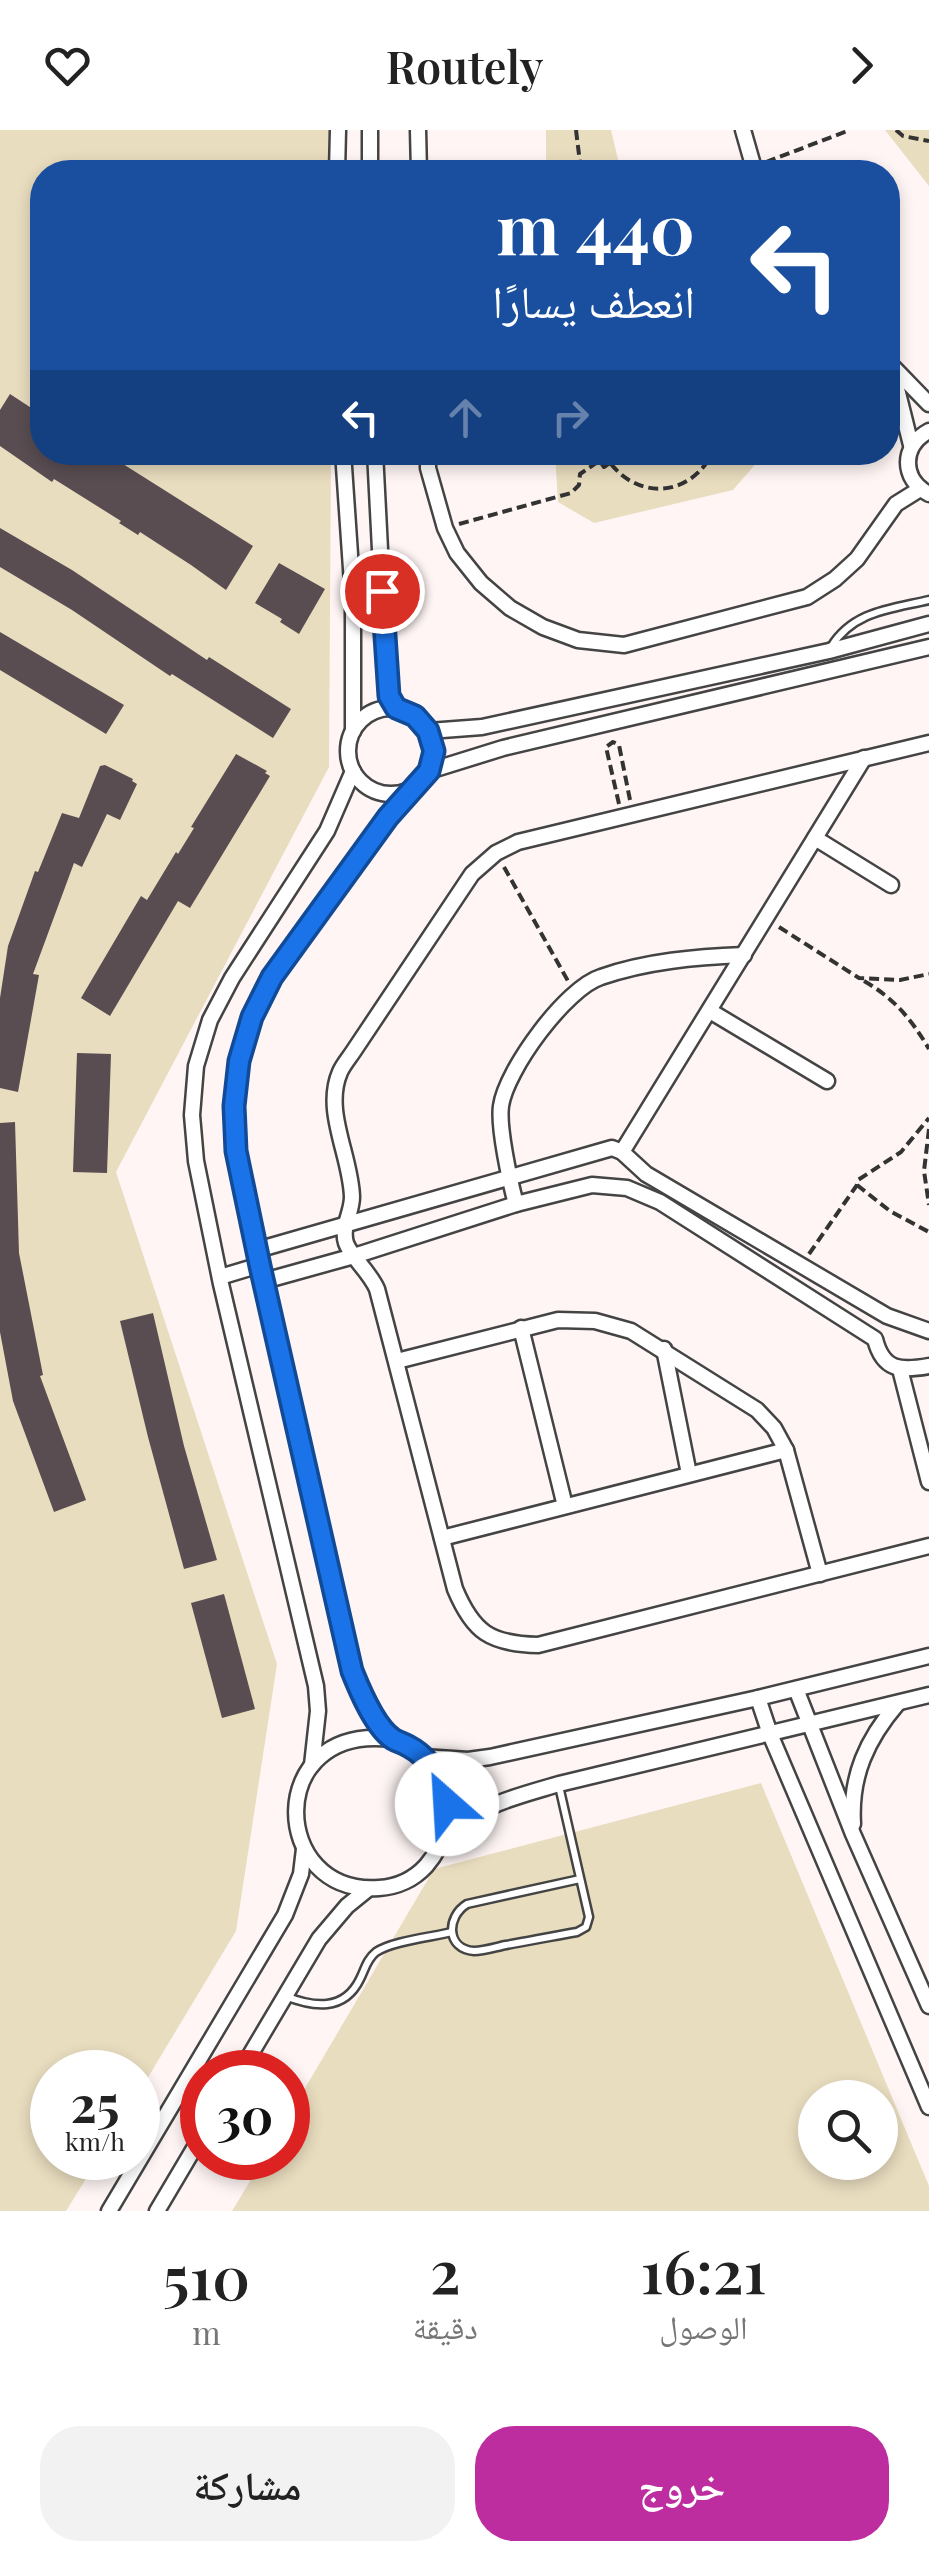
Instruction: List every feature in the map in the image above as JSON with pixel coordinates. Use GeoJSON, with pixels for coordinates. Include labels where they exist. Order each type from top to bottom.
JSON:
{"type":"FeatureCollection","features":[{"type":"Feature","properties":{"kind":"street"},"geometry":{"type":"LineString","coordinates":[[337,160],[338,130]]}},
{"type":"Feature","properties":{"kind":"street"},"geometry":{"type":"LineString","coordinates":[[370,130],[370,160]]}},
{"type":"Feature","properties":{"kind":"street"},"geometry":{"type":"LineString","coordinates":[[418,130],[418,160]]}},
{"type":"Feature","properties":{"kind":"street"},"geometry":{"type":"LineString","coordinates":[[743,130],[751,160]]}},
{"type":"Feature","properties":{"kind":"street"},"geometry":{"type":"LineString","coordinates":[[900,374],[929,404]]}},
{"type":"Feature","properties":{"kind":"street"},"geometry":{"type":"LineString","coordinates":[[428,465],[445,528],[457,553],[481,583],[510,608],[542,627],[578,640],[624,646],[808,597],[835,579],[857,559],[896,504],[925,491],[908,473],[911,445],[900,404]]}},
{"type":"Feature","properties":{"kind":"street"},"geometry":{"type":"LineString","coordinates":[[911,445],[929,431]]}},
{"type":"Feature","properties":{"kind":"street"},"geometry":{"type":"LineString","coordinates":[[345,465],[353,598],[353,732],[348,752],[354,772],[376,792],[397,794],[416,786]]}},
{"type":"Feature","properties":{"kind":"street"},"geometry":{"type":"LineString","coordinates":[[377,465],[387,686],[396,708]]}},
{"type":"Feature","properties":{"kind":"street"},"geometry":{"type":"LineString","coordinates":[[428,731],[482,726],[829,651],[929,624]]}},
{"type":"Feature","properties":{"kind":"street"},"geometry":{"type":"LineString","coordinates":[[429,771],[503,748],[929,646]]}},
{"type":"Feature","properties":{"kind":"street"},"geometry":{"type":"LineString","coordinates":[[353,732],[366,716],[386,708],[415,716],[428,731],[434,751],[429,771],[388,817],[272,977],[252,1017],[239,1061],[234,1106],[236,1151],[260,1266],[352,1671],[373,1714],[392,1739]]}},
{"type":"Feature","properties":{"kind":"street"},"geometry":{"type":"LineString","coordinates":[[929,743],[518,842],[496,853],[472,874],[340,1072],[335,1096],[352,1198],[346,1241],[377,1289],[455,1588],[466,1614],[485,1634],[510,1644],[538,1645],[929,1546]]}},
{"type":"Feature","properties":{"kind":"street"},"geometry":{"type":"LineString","coordinates":[[622,1152],[864,758]]}},
{"type":"Feature","properties":{"kind":"street"},"geometry":{"type":"LineString","coordinates":[[312,1764],[318,1711],[316,1686],[220,1277],[196,1162],[192,1114],[196,1066],[210,1020],[232,978],[327,831],[354,772]]}},
{"type":"Feature","properties":{"kind":"street"},"geometry":{"type":"LineString","coordinates":[[815,838],[891,885]]}},
{"type":"Feature","properties":{"kind":"street"},"geometry":{"type":"LineString","coordinates":[[516,1204],[500,1109],[508,1082],[548,1021],[597,978],[685,958],[744,955]]}},
{"type":"Feature","properties":{"kind":"street"},"geometry":{"type":"LineString","coordinates":[[710,1010],[827,1081]]}},
{"type":"Feature","properties":{"kind":"street"},"geometry":{"type":"LineString","coordinates":[[257,1250],[612,1148],[646,1174],[887,1316],[929,1331]]}},
{"type":"Feature","properties":{"kind":"street"},"geometry":{"type":"LineString","coordinates":[[583,1158],[592,1185]]}},
{"type":"Feature","properties":{"kind":"street"},"geometry":{"type":"LineString","coordinates":[[264,1281],[516,1204],[592,1185],[628,1188],[660,1202],[874,1339],[882,1358],[900,1369],[929,1366]]}},
{"type":"Feature","properties":{"kind":"street"},"geometry":{"type":"LineString","coordinates":[[220,1277],[260,1266]]}},
{"type":"Feature","properties":{"kind":"street"},"geometry":{"type":"LineString","coordinates":[[874,1339],[887,1316]]}},
{"type":"Feature","properties":{"kind":"street"},"geometry":{"type":"LineString","coordinates":[[397,1361],[558,1320],[595,1320],[632,1330],[757,1410],[774,1428],[786,1450],[820,1574]]}},
{"type":"Feature","properties":{"kind":"street"},"geometry":{"type":"LineString","coordinates":[[521,1328],[565,1506]]}},
{"type":"Feature","properties":{"kind":"street"},"geometry":{"type":"LineString","coordinates":[[664,1349],[689,1474]]}},
{"type":"Feature","properties":{"kind":"street"},"geometry":{"type":"LineString","coordinates":[[900,1369],[929,1482]]}},
{"type":"Feature","properties":{"kind":"street"},"geometry":{"type":"LineString","coordinates":[[442,1538],[786,1450]]}},
{"type":"Feature","properties":{"kind":"street"},"geometry":{"type":"LineString","coordinates":[[423,1756],[468,1760],[490,1757],[929,1656]]}},
{"type":"Feature","properties":{"kind":"street"},"geometry":{"type":"LineString","coordinates":[[796,1689],[853,1834],[929,2006]]}},
{"type":"Feature","properties":{"kind":"street"},"geometry":{"type":"LineString","coordinates":[[443,1839],[498,1801],[929,1695]]}},
{"type":"Feature","properties":{"kind":"street"},"geometry":{"type":"LineString","coordinates":[[758,1698],[929,2107]]}},
{"type":"Feature","properties":{"kind":"street"},"geometry":{"type":"LineString","coordinates":[[853,1834],[856,1777],[865,1750],[898,1703]]}},
{"type":"Feature","properties":{"kind":"street"},"geometry":{"type":"LineString","coordinates":[[370,1736],[392,1739],[423,1756],[435,1770],[447,1804],[443,1839],[422,1871],[405,1882],[387,1888],[349,1886],[331,1878],[304,1849],[295,1806],[300,1784],[312,1764],[348,1740],[370,1736]]}},
{"type":"Feature","properties":{"kind":"street"},"geometry":{"type":"LineString","coordinates":[[109,2211],[285,1915],[301,1874],[304,1849]]}},
{"type":"Feature","properties":{"kind":"street"},"geometry":{"type":"LineString","coordinates":[[253,2050],[332,1922],[368,1889]]}},
{"type":"Feature","properties":{"kind":"street"},"geometry":{"type":"LineString","coordinates":[[157,2211],[180,2172]]}},
{"type":"Feature","properties":{"kind":"lane"},"geometry":{"type":"LineString","coordinates":[[829,651],[839,634],[861,618],[929,600]]}},
{"type":"Feature","properties":{"kind":"lane"},"geometry":{"type":"LineString","coordinates":[[558,1784],[589,1917],[586,1927],[478,1951],[460,1945],[452,1932],[452,1920],[467,1904],[580,1880]]}},
{"type":"Feature","properties":{"kind":"lane"},"geometry":{"type":"LineString","coordinates":[[285,1996],[316,2006],[335,2002],[358,1984],[368,1961],[378,1950],[452,1932]]}},
{"type":"Feature","properties":{"kind":"path"},"geometry":{"type":"LineString","coordinates":[[576,130],[577,160]]}},
{"type":"Feature","properties":{"kind":"path"},"geometry":{"type":"LineString","coordinates":[[778,160],[850,130]]}},
{"type":"Feature","properties":{"kind":"path"},"geometry":{"type":"LineString","coordinates":[[896,130],[903,136],[929,141]]}},
{"type":"Feature","properties":{"kind":"path"},"geometry":{"type":"LineString","coordinates":[[445,528],[570,494],[579,486],[580,474],[592,465]]}},
{"type":"Feature","properties":{"kind":"path"},"geometry":{"type":"LineString","coordinates":[[612,465],[634,483],[664,489],[692,478],[705,465]]}},
{"type":"Feature","properties":{"kind":"path"},"geometry":{"type":"LineString","coordinates":[[613,742],[619,745],[627,816],[606,747],[613,742]]}},
{"type":"Feature","properties":{"kind":"path"},"geometry":{"type":"LineString","coordinates":[[496,853],[575,994]]}},
{"type":"Feature","properties":{"kind":"path"},"geometry":{"type":"LineString","coordinates":[[766,919],[894,1002],[929,1049]]}},
{"type":"Feature","properties":{"kind":"path"},"geometry":{"type":"LineString","coordinates":[[859,978],[900,980],[929,974]]}},
{"type":"Feature","properties":{"kind":"path"},"geometry":{"type":"LineString","coordinates":[[802,1264],[858,1180],[901,1152],[929,1118]]}},
{"type":"Feature","properties":{"kind":"path"},"geometry":{"type":"LineString","coordinates":[[929,1129],[924,1171],[929,1205]]}},
{"type":"Feature","properties":{"kind":"path"},"geometry":{"type":"LineString","coordinates":[[857,1185],[929,1232]]}},
{"type":"Feature","properties":{"kind":"shaded area"},"geometry":{"type":"Polygon","coordinates":[[[0,130],[333,130],[333,160],[30,160],[30,465],[331,465],[329,767],[116,1172],[277,1664],[236,1931],[160,2057],[160,2050],[30,2050],[30,2180],[85,2180],[66,2211],[0,2211],[0,130]]]}},
{"type":"Feature","properties":{"kind":"shaded area"},"geometry":{"type":"Polygon","coordinates":[[[546,130],[611,130],[618,160],[546,160],[546,130]]]}},
{"type":"Feature","properties":{"kind":"shaded area"},"geometry":{"type":"Polygon","coordinates":[[[885,130],[929,130],[929,186],[885,130]]]}},
{"type":"Feature","properties":{"kind":"shaded area"},"geometry":{"type":"Polygon","coordinates":[[[556,465],[755,465],[733,490],[594,523],[558,502],[556,465]]]}},
{"type":"Feature","properties":{"kind":"shaded area"},"geometry":{"type":"Polygon","coordinates":[[[761,1783],[885,2080],[798,2080],[798,2180],[898,2180],[898,2112],[929,2186],[929,2211],[232,2211],[251,2180],[310,2180],[310,2080],[434,1869],[761,1783]]]}},
{"type":"Feature","properties":{"kind":"building"},"geometry":{"type":"Polygon","coordinates":[[[10,394],[30,407],[30,465],[125,465],[253,546],[226,590],[0,446],[0,410],[10,394]]]}},
{"type":"Feature","properties":{"kind":"building"},"geometry":{"type":"Polygon","coordinates":[[[0,528],[291,709],[273,738],[0,567],[0,528]]]}},
{"type":"Feature","properties":{"kind":"building"},"geometry":{"type":"Polygon","coordinates":[[[279,563],[325,589],[299,634],[255,603],[279,563]]]}},
{"type":"Feature","properties":{"kind":"building"},"geometry":{"type":"Polygon","coordinates":[[[0,632],[124,705],[106,734],[0,670],[0,632]]]}},
{"type":"Feature","properties":{"kind":"building"},"geometry":{"type":"Polygon","coordinates":[[[236,754],[270,776],[190,908],[178,901],[110,1016],[81,998],[141,896],[147,900],[178,854],[236,754]]]}},
{"type":"Feature","properties":{"kind":"building"},"geometry":{"type":"Polygon","coordinates":[[[105,765],[137,784],[120,820],[107,814],[82,867],[74,863],[33,974],[39,975],[18,1092],[0,1088],[0,998],[8,946],[35,871],[38,872],[62,813],[79,818],[100,766],[105,765]]]}},
{"type":"Feature","properties":{"kind":"building"},"geometry":{"type":"Polygon","coordinates":[[[77,1053],[111,1054],[107,1173],[73,1172],[77,1053]]]}},
{"type":"Feature","properties":{"kind":"building"},"geometry":{"type":"Polygon","coordinates":[[[15,1122],[19,1253],[43,1375],[40,1376],[86,1500],[54,1512],[13,1401],[0,1332],[0,1123],[15,1122]]]}},
{"type":"Feature","properties":{"kind":"building"},"geometry":{"type":"Polygon","coordinates":[[[153,1313],[184,1446],[217,1560],[184,1569],[120,1321],[153,1313]]]}},
{"type":"Feature","properties":{"kind":"building"},"geometry":{"type":"Polygon","coordinates":[[[224,1594],[255,1709],[222,1718],[191,1603],[224,1594]]]}},
{"type":"Feature","properties":{"kind":"route"},"geometry":{"type":"LineString","coordinates":[[382,591],[389,696],[396,708],[423,722],[432,740],[432,761],[423,780],[388,817],[272,977],[252,1017],[239,1061],[234,1106],[236,1151],[352,1671],[373,1714],[392,1739],[423,1756],[435,1770],[447,1804]]}}]}
